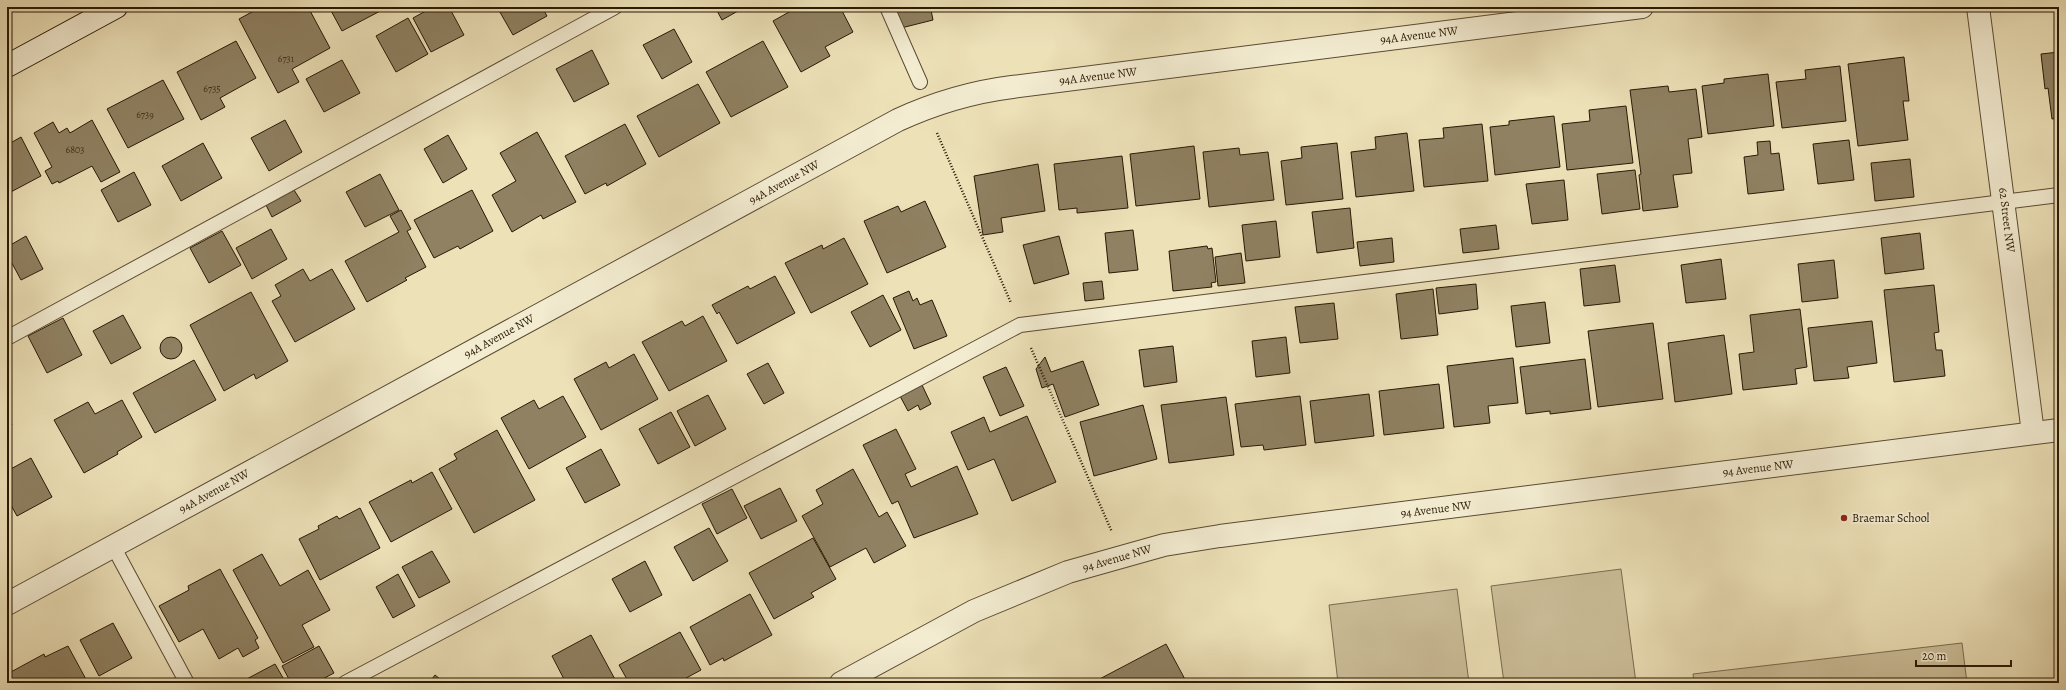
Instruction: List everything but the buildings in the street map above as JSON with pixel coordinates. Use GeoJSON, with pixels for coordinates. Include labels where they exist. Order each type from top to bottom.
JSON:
{"type":"FeatureCollection","features":[{"type":"Feature","properties":{"kind":"street","name":"94A Avenue NW"},"geometry":{"type":"LineString","coordinates":[[7,604],[885,126],[935,104],[970,94],[1012,86],[1642,7]]}},
{"type":"Feature","properties":{"kind":"street","name":"62 Street NW"},"geometry":{"type":"LineString","coordinates":[[1978,7],[2033,433]]}},
{"type":"Feature","properties":{"kind":"street"},"geometry":{"type":"LineString","coordinates":[[7,66],[102,10]]}},
{"type":"Feature","properties":{"kind":"street","name":"94 Avenue NW"},"geometry":{"type":"LineString","coordinates":[[841,683],[974,611],[1068,572],[1164,545],[1220,536],[2059,430]]}},
{"type":"Feature","properties":{"kind":"lane"},"geometry":{"type":"LineString","coordinates":[[7,338],[615,7]]}},
{"type":"Feature","properties":{"kind":"lane"},"geometry":{"type":"LineString","coordinates":[[886,7],[920,82]]}},
{"type":"Feature","properties":{"kind":"lane"},"geometry":{"type":"LineString","coordinates":[[345,683],[1020,325],[2059,195]]}},
{"type":"Feature","properties":{"kind":"lane"},"geometry":{"type":"LineString","coordinates":[[113,546],[187,683]]}},
{"type":"Feature","properties":{"kind":"shaded area"},"geometry":{"type":"Polygon","coordinates":[[[1621,569],[1636,683],[1504,683],[1491,586],[1621,569]]]}},
{"type":"Feature","properties":{"kind":"shaded area"},"geometry":{"type":"Polygon","coordinates":[[[1457,589],[1469,683],[1338,683],[1329,605],[1457,589]]]}},
{"type":"Feature","properties":{"kind":"shaded area"},"geometry":{"type":"Polygon","coordinates":[[[1962,643],[1967,683],[1694,683],[1693,674],[1962,643]]]}},
{"type":"Feature","properties":{"kind":"place","name":"Braemar School"},"geometry":{"type":"Point","coordinates":[1844,518]}}]}
